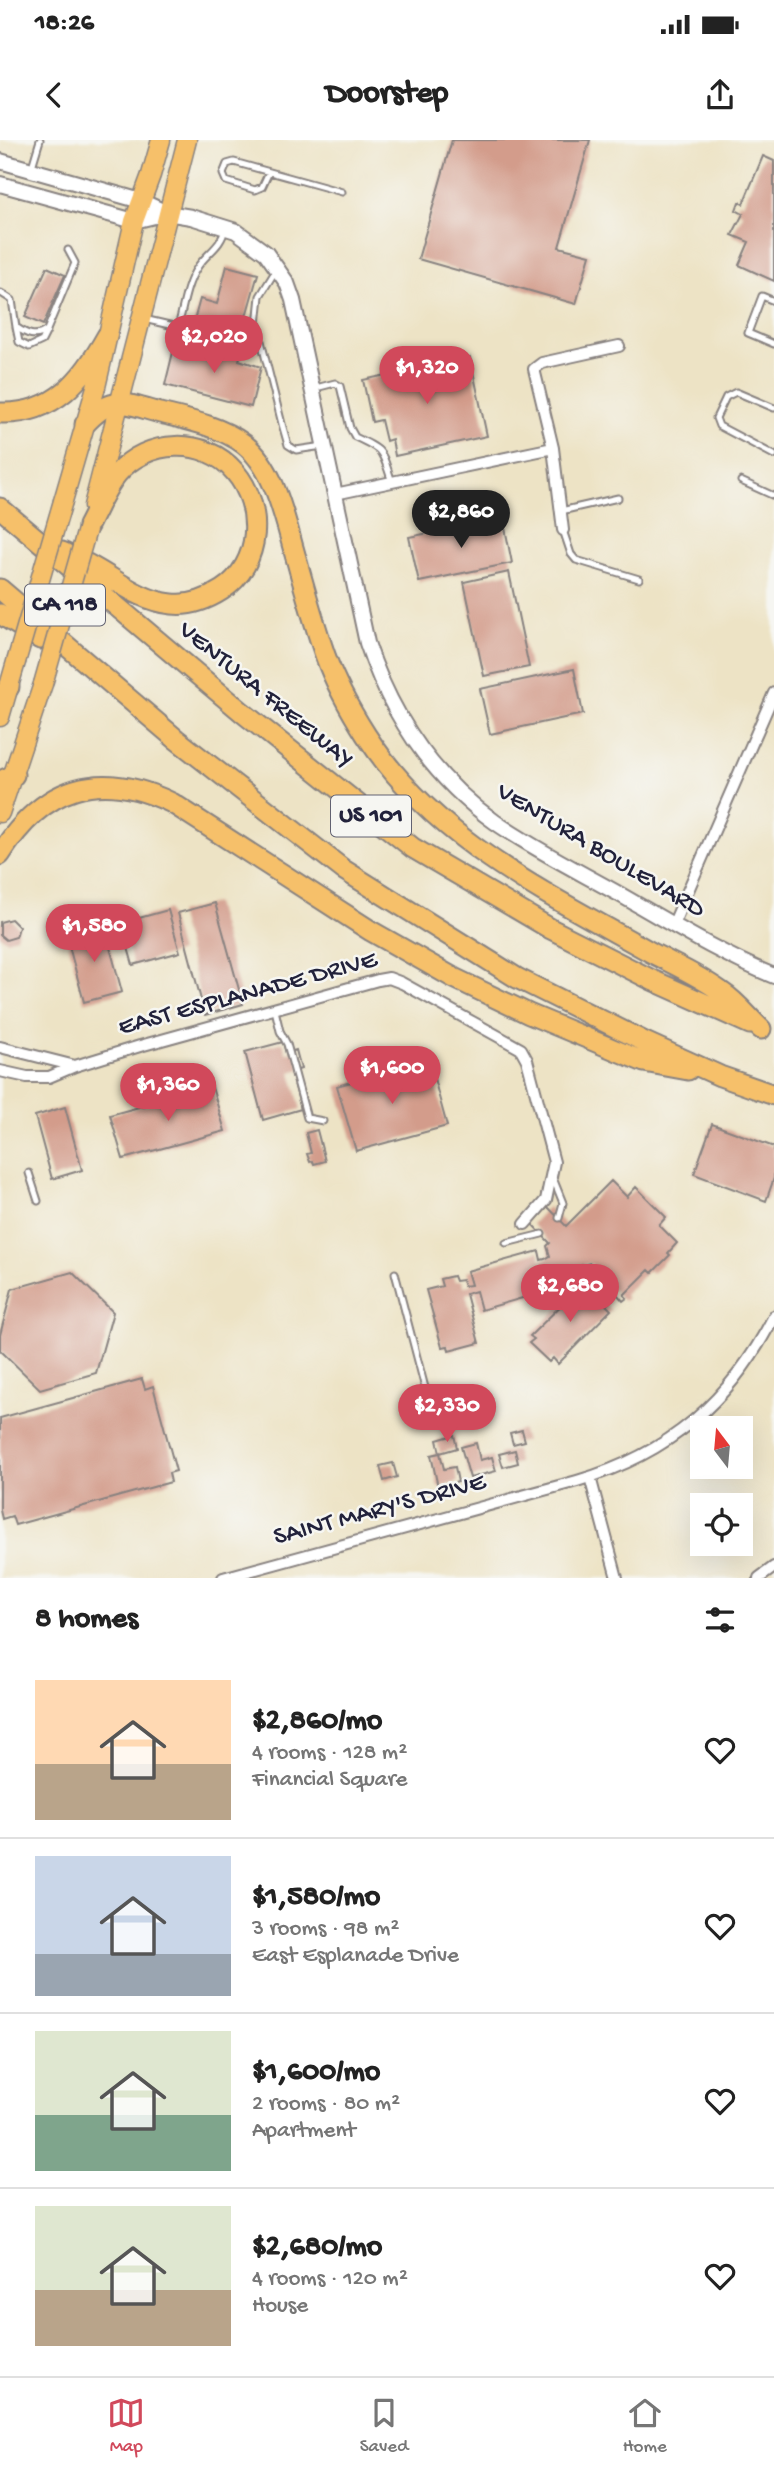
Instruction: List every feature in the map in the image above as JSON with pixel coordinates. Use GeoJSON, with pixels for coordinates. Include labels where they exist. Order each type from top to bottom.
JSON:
{"type":"FeatureCollection","features":[{"type":"Feature","properties":{"kind":"highway"},"geometry":{"type":"LineString","coordinates":[[0,414],[27,410],[62,395],[79,380],[107,336]]}},
{"type":"Feature","properties":{"kind":"highway"},"geometry":{"type":"LineString","coordinates":[[85,425],[98,410],[120,402],[214,428],[244,444],[258,459],[269,478],[326,657],[342,693],[392,773],[456,834],[511,873],[724,993],[768,1032]]}},
{"type":"Feature","properties":{"kind":"highway"},"geometry":{"type":"LineString","coordinates":[[39,542],[93,567],[148,600],[176,605],[208,599],[228,586],[245,566],[253,547],[255,525],[253,504],[234,471],[201,450],[179,445],[159,448],[137,457],[117,474],[88,526]]}},
{"type":"Feature","properties":{"kind":"highway","name":"VENTURA FREEWAY"},"geometry":{"type":"LineString","coordinates":[[0,508],[242,712],[413,848],[551,929],[652,980],[768,1032]]}},
{"type":"Feature","properties":{"kind":"highway","name":"US 101"},"geometry":{"type":"LineString","coordinates":[[0,589],[176,739],[344,870],[517,978],[647,1043],[720,1076],[774,1095]]}},
{"type":"Feature","properties":{"kind":"highway"},"geometry":{"type":"LineString","coordinates":[[0,614],[44,642],[72,651]]}},
{"type":"Feature","properties":{"kind":"highway"},"geometry":{"type":"LineString","coordinates":[[0,855],[26,819],[55,797],[102,786],[118,786],[153,794],[172,803],[371,931],[454,978],[529,1014],[644,1062],[720,1076]]}},
{"type":"Feature","properties":{"kind":"main road","name":"CA 118"},"geometry":{"type":"LineString","coordinates":[[4,693],[16,662],[96,387],[134,221],[161,140]]}},
{"type":"Feature","properties":{"kind":"main road","name":"CA 118"},"geometry":{"type":"LineString","coordinates":[[7,778],[43,684],[88,526],[187,140]]}},
{"type":"Feature","properties":{"kind":"main road"},"geometry":{"type":"LineString","coordinates":[[0,717],[4,693]]}},
{"type":"Feature","properties":{"kind":"main road"},"geometry":{"type":"LineString","coordinates":[[2,807],[7,778]]}},
{"type":"Feature","properties":{"kind":"street"},"geometry":{"type":"LineString","coordinates":[[0,161],[141,201],[167,213]]}},
{"type":"Feature","properties":{"kind":"street"},"geometry":{"type":"LineString","coordinates":[[0,184],[134,221],[167,213]]}},
{"type":"Feature","properties":{"kind":"street","name":"VENTURA BOULEVARD"},"geometry":{"type":"LineString","coordinates":[[167,213],[191,216],[226,227],[252,241],[278,267],[293,300],[362,622],[374,665],[388,697],[426,757],[465,798],[495,822],[673,925],[737,960],[774,976]]}},
{"type":"Feature","properties":{"kind":"street"},"geometry":{"type":"LineString","coordinates":[[563,530],[553,448],[533,373],[535,367],[542,363],[620,346]]}},
{"type":"Feature","properties":{"kind":"street"},"geometry":{"type":"LineString","coordinates":[[335,494],[553,448]]}},
{"type":"Feature","properties":{"kind":"street"},"geometry":{"type":"LineString","coordinates":[[673,925],[774,695]]}},
{"type":"Feature","properties":{"kind":"street","name":"EAST ESPLANADE DRIVE"},"geometry":{"type":"LineString","coordinates":[[0,1071],[27,1077],[49,1077],[140,1046],[378,979],[390,978],[521,1049],[527,1060],[554,1163],[546,1199],[525,1224]]}},
{"type":"Feature","properties":{"kind":"street"},"geometry":{"type":"LineString","coordinates":[[0,1047],[75,1066]]}},
{"type":"Feature","properties":{"kind":"street","name":"SAINT MARY'S DRIVE"},"geometry":{"type":"LineString","coordinates":[[223,1578],[590,1477],[624,1464],[649,1452],[694,1421],[738,1376],[774,1316]]}},
{"type":"Feature","properties":{"kind":"street"},"geometry":{"type":"LineString","coordinates":[[590,1477],[617,1578]]}},
{"type":"Feature","properties":{"kind":"street"},"geometry":{"type":"LineString","coordinates":[[759,1578],[774,1567]]}},
{"type":"Feature","properties":{"kind":"lane"},"geometry":{"type":"LineString","coordinates":[[31,170],[40,140]]}},
{"type":"Feature","properties":{"kind":"lane"},"geometry":{"type":"LineString","coordinates":[[269,172],[262,187],[255,190],[226,181],[223,174],[227,164],[234,162],[342,192]]}},
{"type":"Feature","properties":{"kind":"lane"},"geometry":{"type":"LineString","coordinates":[[141,319],[178,327],[195,271],[206,256],[218,247],[226,227]]}},
{"type":"Feature","properties":{"kind":"lane"},"geometry":{"type":"LineString","coordinates":[[1,293],[12,300],[19,342],[29,347],[42,341],[75,262],[68,250]]}},
{"type":"Feature","properties":{"kind":"lane"},"geometry":{"type":"LineString","coordinates":[[278,267],[260,296],[257,325],[282,424],[288,445],[296,450],[324,446]]}},
{"type":"Feature","properties":{"kind":"lane"},"geometry":{"type":"LineString","coordinates":[[774,301],[762,296],[748,333],[774,344]]}},
{"type":"Feature","properties":{"kind":"lane"},"geometry":{"type":"LineString","coordinates":[[16,327],[35,335],[47,330]]}},
{"type":"Feature","properties":{"kind":"lane"},"geometry":{"type":"LineString","coordinates":[[312,388],[335,383],[340,386],[355,438],[374,444],[382,452],[392,482]]}},
{"type":"Feature","properties":{"kind":"lane"},"geometry":{"type":"LineString","coordinates":[[774,408],[736,392],[726,397],[716,418],[719,426],[774,455]]}},
{"type":"Feature","properties":{"kind":"lane"},"geometry":{"type":"LineString","coordinates":[[741,481],[774,496]]}},
{"type":"Feature","properties":{"kind":"lane"},"geometry":{"type":"LineString","coordinates":[[561,511],[618,498]]}},
{"type":"Feature","properties":{"kind":"lane"},"geometry":{"type":"LineString","coordinates":[[563,530],[571,554],[576,560],[639,579]]}},
{"type":"Feature","properties":{"kind":"lane"},"geometry":{"type":"LineString","coordinates":[[275,1010],[307,1118],[323,1121]]}},
{"type":"Feature","properties":{"kind":"lane"},"geometry":{"type":"LineString","coordinates":[[29,1173],[38,1201]]}},
{"type":"Feature","properties":{"kind":"lane"},"geometry":{"type":"LineString","coordinates":[[552,1175],[563,1203],[559,1218]]}},
{"type":"Feature","properties":{"kind":"lane"},"geometry":{"type":"LineString","coordinates":[[506,1243],[542,1234]]}},
{"type":"Feature","properties":{"kind":"lane"},"geometry":{"type":"LineString","coordinates":[[395,1273],[430,1407]]}},
{"type":"Feature","properties":{"kind":"building"},"geometry":{"type":"Polygon","coordinates":[[[452,140],[590,140],[559,247],[590,255],[576,304],[418,259],[452,140]]]}},
{"type":"Feature","properties":{"kind":"building"},"geometry":{"type":"Polygon","coordinates":[[[763,156],[774,161],[774,281],[739,265],[749,242],[732,235],[743,214],[736,210],[739,202],[743,204],[763,156]]]}},
{"type":"Feature","properties":{"kind":"building"},"geometry":{"type":"Polygon","coordinates":[[[227,266],[258,274],[243,327],[236,325],[234,331],[222,328],[219,335],[192,328],[200,299],[217,304],[227,266]]]}},
{"type":"Feature","properties":{"kind":"building"},"geometry":{"type":"Polygon","coordinates":[[[47,267],[65,275],[43,325],[25,317],[47,267]]]}},
{"type":"Feature","properties":{"kind":"building"},"geometry":{"type":"Polygon","coordinates":[[[175,344],[228,358],[230,348],[242,351],[239,360],[261,367],[251,407],[165,385],[175,344]]]}},
{"type":"Feature","properties":{"kind":"building"},"geometry":{"type":"Polygon","coordinates":[[[470,357],[487,436],[395,456],[392,439],[386,441],[381,420],[372,422],[363,380],[470,357]]]}},
{"type":"Feature","properties":{"kind":"building"},"geometry":{"type":"Polygon","coordinates":[[[503,518],[512,563],[419,582],[409,537],[503,518]]]}},
{"type":"Feature","properties":{"kind":"building"},"geometry":{"type":"Polygon","coordinates":[[[509,572],[529,667],[484,676],[464,582],[509,572]]]}},
{"type":"Feature","properties":{"kind":"building"},"geometry":{"type":"Polygon","coordinates":[[[574,669],[583,714],[490,734],[480,689],[574,669]]]}},
{"type":"Feature","properties":{"kind":"building"},"geometry":{"type":"Polygon","coordinates":[[[215,903],[243,1004],[205,1015],[178,913],[215,903]]]}},
{"type":"Feature","properties":{"kind":"building"},"geometry":{"type":"Polygon","coordinates":[[[168,910],[180,952],[133,965],[121,923],[168,910]]]}},
{"type":"Feature","properties":{"kind":"building"},"geometry":{"type":"Polygon","coordinates":[[[11,919],[19,927],[16,937],[6,940],[0,935],[0,922],[11,919]]]}},
{"type":"Feature","properties":{"kind":"building"},"geometry":{"type":"Polygon","coordinates":[[[104,925],[122,992],[84,1002],[66,935],[104,925]]]}},
{"type":"Feature","properties":{"kind":"building"},"geometry":{"type":"Polygon","coordinates":[[[283,1042],[286,1053],[296,1050],[301,1069],[291,1072],[301,1109],[263,1120],[245,1052],[283,1042]]]}},
{"type":"Feature","properties":{"kind":"building"},"geometry":{"type":"Polygon","coordinates":[[[429,1060],[447,1126],[356,1151],[337,1086],[429,1060]]]}},
{"type":"Feature","properties":{"kind":"building"},"geometry":{"type":"Polygon","coordinates":[[[212,1087],[225,1131],[123,1159],[110,1115],[212,1087]]]}},
{"type":"Feature","properties":{"kind":"building"},"geometry":{"type":"Polygon","coordinates":[[[65,1107],[82,1170],[52,1179],[35,1116],[65,1107]]]}},
{"type":"Feature","properties":{"kind":"building"},"geometry":{"type":"Polygon","coordinates":[[[712,1124],[774,1147],[774,1178],[766,1201],[694,1174],[712,1124]]]}},
{"type":"Feature","properties":{"kind":"building"},"geometry":{"type":"Polygon","coordinates":[[[317,1130],[325,1161],[314,1164],[313,1161],[310,1162],[307,1154],[311,1153],[306,1133],[317,1130]]]}},
{"type":"Feature","properties":{"kind":"building"},"geometry":{"type":"Polygon","coordinates":[[[611,1181],[627,1197],[636,1187],[666,1217],[659,1225],[677,1243],[668,1253],[670,1255],[652,1273],[649,1270],[624,1295],[627,1298],[623,1301],[590,1263],[547,1278],[550,1290],[481,1310],[476,1291],[466,1294],[479,1343],[449,1351],[448,1346],[442,1347],[426,1290],[442,1286],[440,1279],[453,1276],[455,1281],[462,1280],[464,1286],[471,1285],[467,1271],[539,1251],[541,1260],[545,1259],[550,1256],[547,1246],[550,1243],[532,1224],[548,1207],[566,1226],[611,1181]]]}},
{"type":"Feature","properties":{"kind":"building"},"geometry":{"type":"Polygon","coordinates":[[[72,1272],[113,1312],[96,1373],[40,1389],[0,1350],[0,1335],[12,1289],[72,1272]]]}},
{"type":"Feature","properties":{"kind":"building"},"geometry":{"type":"Polygon","coordinates":[[[583,1284],[596,1296],[600,1291],[610,1301],[606,1305],[611,1310],[558,1364],[553,1358],[549,1362],[529,1343],[534,1339],[530,1336],[583,1284]]]}},
{"type":"Feature","properties":{"kind":"building"},"geometry":{"type":"Polygon","coordinates":[[[142,1379],[145,1389],[153,1386],[176,1471],[169,1473],[171,1482],[15,1525],[12,1516],[2,1519],[0,1418],[142,1379]]]}},
{"type":"Feature","properties":{"kind":"building"},"geometry":{"type":"Polygon","coordinates":[[[522,1430],[525,1441],[513,1444],[510,1433],[522,1430]]]}},
{"type":"Feature","properties":{"kind":"building"},"geometry":{"type":"Polygon","coordinates":[[[454,1435],[457,1448],[440,1453],[437,1440],[454,1435]]]}},
{"type":"Feature","properties":{"kind":"building"},"geometry":{"type":"Polygon","coordinates":[[[476,1443],[480,1460],[492,1457],[496,1471],[470,1478],[461,1447],[476,1443]]]}},
{"type":"Feature","properties":{"kind":"building"},"geometry":{"type":"Polygon","coordinates":[[[515,1450],[518,1463],[503,1467],[499,1454],[515,1450]]]}},
{"type":"Feature","properties":{"kind":"building"},"geometry":{"type":"Polygon","coordinates":[[[440,1453],[444,1469],[455,1467],[458,1482],[438,1487],[431,1455],[440,1453]]]}},
{"type":"Feature","properties":{"kind":"building"},"geometry":{"type":"Polygon","coordinates":[[[393,1463],[397,1477],[384,1481],[380,1466],[393,1463]]]}}]}
